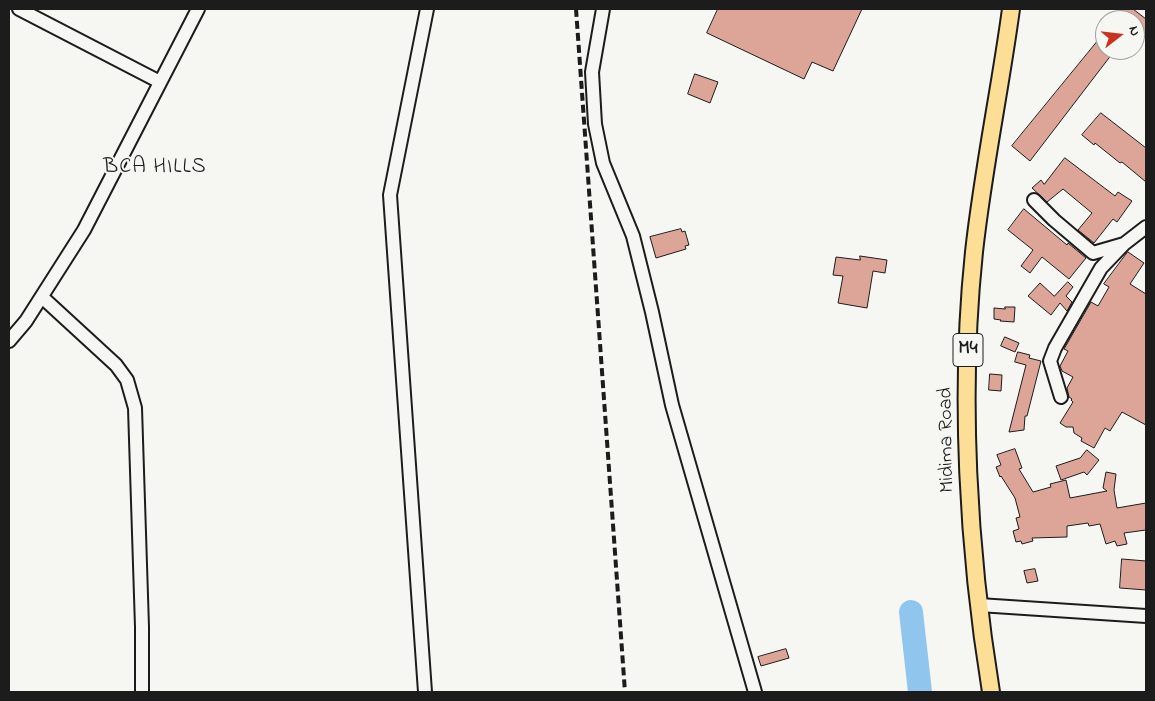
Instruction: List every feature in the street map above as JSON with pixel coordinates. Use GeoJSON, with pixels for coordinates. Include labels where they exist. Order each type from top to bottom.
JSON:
{"type":"FeatureCollection","features":[{"type":"Feature","properties":{"kind":"main road","name":"Midima Road"},"geometry":{"type":"LineString","coordinates":[[991,692],[980,604],[970,490],[967,404],[969,315],[982,189],[1011,9]]}},
{"type":"Feature","properties":{"kind":"street"},"geometry":{"type":"LineString","coordinates":[[20,9],[160,82]]}},
{"type":"Feature","properties":{"kind":"street"},"geometry":{"type":"LineString","coordinates":[[9,341],[26,321],[84,230],[198,9]]}},
{"type":"Feature","properties":{"kind":"street"},"geometry":{"type":"LineString","coordinates":[[425,692],[390,195],[427,9]]}},
{"type":"Feature","properties":{"kind":"street"},"geometry":{"type":"LineString","coordinates":[[603,9],[592,72],[595,124],[603,163],[633,236],[672,405],[755,692]]}},
{"type":"Feature","properties":{"kind":"street"},"geometry":{"type":"LineString","coordinates":[[1034,200],[1054,220],[1093,253],[1124,244]]}},
{"type":"Feature","properties":{"kind":"street"},"geometry":{"type":"LineString","coordinates":[[1061,397],[1050,361],[1101,268],[1124,244],[1146,227]]}},
{"type":"Feature","properties":{"kind":"street"},"geometry":{"type":"LineString","coordinates":[[42,297],[116,365],[127,380],[134,408],[142,627],[142,692]]}},
{"type":"Feature","properties":{"kind":"street"},"geometry":{"type":"LineString","coordinates":[[980,604],[1146,616]]}},
{"type":"Feature","properties":{"kind":"building"},"geometry":{"type":"Polygon","coordinates":[[[718,9],[862,9],[833,71],[812,62],[804,79],[707,33],[718,9]]]}},
{"type":"Feature","properties":{"kind":"building"},"geometry":{"type":"Polygon","coordinates":[[[1145,18],[1146,19],[1145,36],[1145,18]]]}},
{"type":"Feature","properties":{"kind":"building"},"geometry":{"type":"Polygon","coordinates":[[[1095,44],[1095,60],[1107,60],[1030,161],[1012,146],[1095,44]]]}},
{"type":"Feature","properties":{"kind":"building"},"geometry":{"type":"Polygon","coordinates":[[[695,74],[718,82],[710,103],[688,94],[695,74]]]}},
{"type":"Feature","properties":{"kind":"building"},"geometry":{"type":"Polygon","coordinates":[[[1101,113],[1146,148],[1146,182],[1122,162],[1120,163],[1082,135],[1101,113]]]}},
{"type":"Feature","properties":{"kind":"building"},"geometry":{"type":"Polygon","coordinates":[[[1065,158],[1115,196],[1118,192],[1132,201],[1117,222],[1113,219],[1094,243],[1078,230],[1092,213],[1063,189],[1047,202],[1032,188],[1041,180],[1044,184],[1065,158]]]}},
{"type":"Feature","properties":{"kind":"building"},"geometry":{"type":"Polygon","coordinates":[[[1024,209],[1067,245],[1068,243],[1086,258],[1069,279],[1042,257],[1030,273],[1021,266],[1033,250],[1008,230],[1024,209]]]}},
{"type":"Feature","properties":{"kind":"building"},"geometry":{"type":"Polygon","coordinates":[[[681,229],[682,232],[685,231],[689,245],[685,246],[686,249],[656,258],[650,237],[681,229]]]}},
{"type":"Feature","properties":{"kind":"building"},"geometry":{"type":"Polygon","coordinates":[[[1128,252],[1144,263],[1130,284],[1146,294],[1146,425],[1122,412],[1110,431],[1105,428],[1094,448],[1081,441],[1082,438],[1074,433],[1073,427],[1066,427],[1060,423],[1073,402],[1069,397],[1067,388],[1073,377],[1062,371],[1060,366],[1068,351],[1064,349],[1091,302],[1098,306],[1109,287],[1104,284],[1128,252]]]}},
{"type":"Feature","properties":{"kind":"building"},"geometry":{"type":"Polygon","coordinates":[[[860,256],[887,260],[885,273],[873,271],[867,308],[838,303],[843,276],[833,275],[836,257],[860,260],[860,256]]]}},
{"type":"Feature","properties":{"kind":"building"},"geometry":{"type":"Polygon","coordinates":[[[1068,282],[1073,287],[1066,296],[1072,302],[1067,311],[1060,303],[1051,315],[1028,296],[1040,283],[1054,296],[1068,282]]]}},
{"type":"Feature","properties":{"kind":"building"},"geometry":{"type":"Polygon","coordinates":[[[1005,307],[1015,307],[1014,322],[994,319],[994,308],[1005,309],[1005,307]]]}},
{"type":"Feature","properties":{"kind":"building"},"geometry":{"type":"Polygon","coordinates":[[[1005,337],[1019,343],[1015,352],[1001,346],[1005,337]]]}},
{"type":"Feature","properties":{"kind":"building"},"geometry":{"type":"Polygon","coordinates":[[[1018,352],[1030,355],[1029,358],[1041,361],[1027,416],[1025,416],[1024,430],[1009,432],[1026,365],[1015,362],[1018,352]]]}},
{"type":"Feature","properties":{"kind":"building"},"geometry":{"type":"Polygon","coordinates":[[[990,374],[1002,375],[1001,391],[989,390],[990,374]]]}},
{"type":"Feature","properties":{"kind":"building"},"geometry":{"type":"Polygon","coordinates":[[[1015,449],[1022,468],[1019,469],[1033,492],[1051,487],[1050,484],[1066,480],[1070,498],[1107,491],[1103,488],[1106,472],[1116,474],[1114,490],[1117,508],[1146,503],[1146,530],[1124,533],[1127,544],[1117,546],[1115,541],[1106,544],[1100,524],[1089,526],[1088,523],[1067,526],[1067,537],[1032,538],[1033,541],[1022,544],[1021,541],[1016,542],[1013,531],[1019,529],[1016,518],[1020,517],[1015,498],[1000,477],[996,467],[1001,465],[997,455],[1015,449]]]}},
{"type":"Feature","properties":{"kind":"building"},"geometry":{"type":"Polygon","coordinates":[[[1087,450],[1099,460],[1087,475],[1084,472],[1061,480],[1056,466],[1080,458],[1087,450]]]}},
{"type":"Feature","properties":{"kind":"building"},"geometry":{"type":"Polygon","coordinates":[[[1122,559],[1146,561],[1146,590],[1120,588],[1122,559]]]}},
{"type":"Feature","properties":{"kind":"building"},"geometry":{"type":"Polygon","coordinates":[[[1035,569],[1038,581],[1027,583],[1024,571],[1035,569]]]}},
{"type":"Feature","properties":{"kind":"building"},"geometry":{"type":"Polygon","coordinates":[[[786,649],[789,658],[761,666],[758,657],[786,649]]]}},
{"type":"Feature","properties":{"kind":"waterway"},"geometry":{"type":"LineString","coordinates":[[911,612],[920,692]]}},
{"type":"Feature","properties":{"kind":"railway"},"geometry":{"type":"LineString","coordinates":[[576,9],[625,692]]}},
{"type":"Feature","properties":{"kind":"district","name":"BCA HILLS"},"geometry":{"type":"Point","coordinates":[155,168]}}]}
